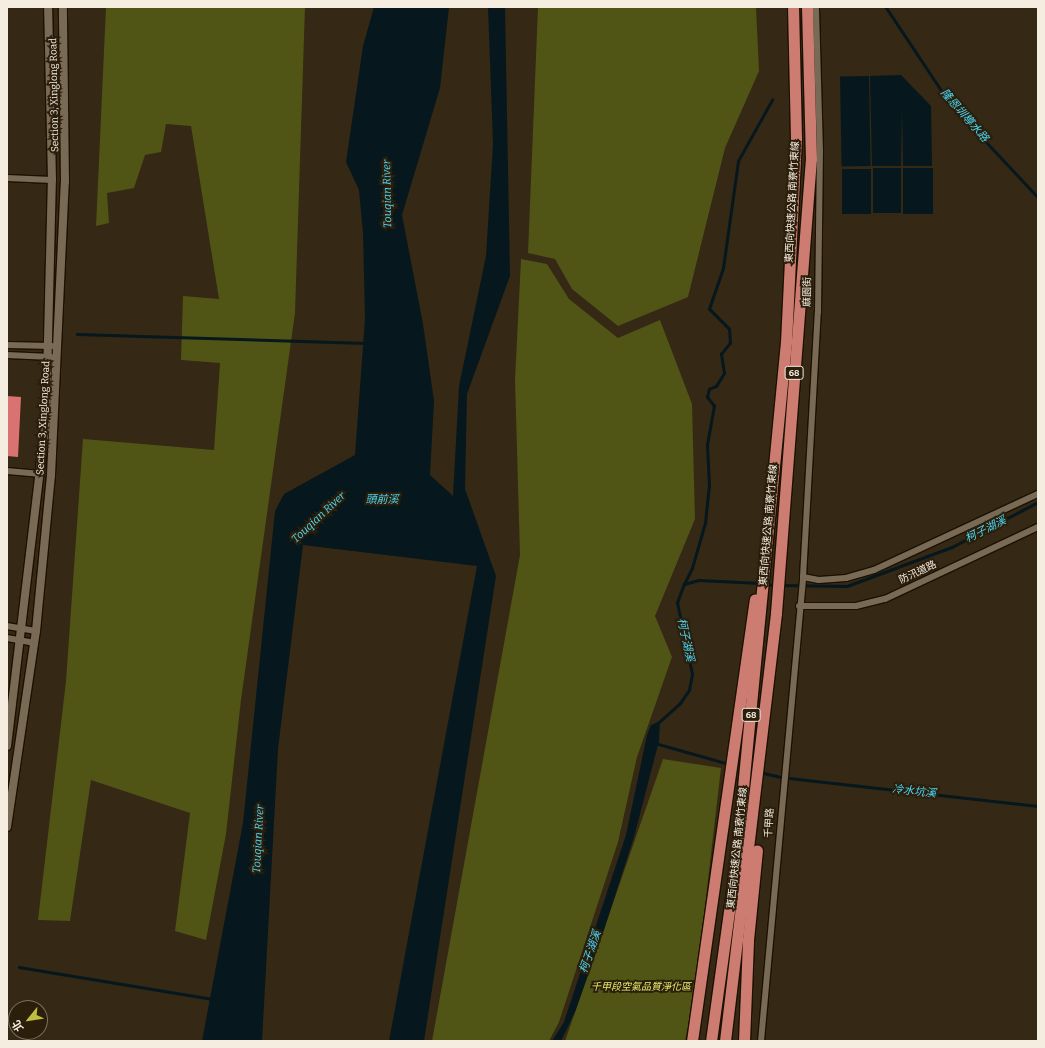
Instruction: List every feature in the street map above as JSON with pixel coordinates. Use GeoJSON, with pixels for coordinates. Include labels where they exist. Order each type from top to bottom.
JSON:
{"type":"FeatureCollection","features":[{"type":"Feature","properties":{"kind":"highway","name":"東西向快速公路 南寮竹東線"},"geometry":{"type":"LineString","coordinates":[[725,1041],[793,241],[796,138],[793,7]]}},
{"type":"Feature","properties":{"kind":"highway","name":"東西向快速公路 南寮竹東線"},"geometry":{"type":"LineString","coordinates":[[711,1041],[736,915],[763,739],[776,613],[811,159],[807,7]]}},
{"type":"Feature","properties":{"kind":"highway"},"geometry":{"type":"LineString","coordinates":[[692,1041],[770,515]]}},
{"type":"Feature","properties":{"kind":"highway"},"geometry":{"type":"LineString","coordinates":[[744,1041],[748,940],[762,806],[763,739]]}},
{"type":"Feature","properties":{"kind":"highway"},"geometry":{"type":"LineString","coordinates":[[685,1041],[698,994]]}},
{"type":"Feature","properties":{"kind":"street","name":"Section 3, Xinglong Road"},"geometry":{"type":"LineString","coordinates":[[7,746],[19,640],[41,474],[48,356],[52,180],[48,7]]}},
{"type":"Feature","properties":{"kind":"street","name":"Section 3, Xinglong Road"},"geometry":{"type":"LineString","coordinates":[[7,827],[10,793],[36,631],[51,475],[66,182],[63,7]]}},
{"type":"Feature","properties":{"kind":"street","name":"麻園街"},"geometry":{"type":"LineString","coordinates":[[799,606],[803,577],[818,312],[820,152],[816,7]]}},
{"type":"Feature","properties":{"kind":"street"},"geometry":{"type":"LineString","coordinates":[[7,178],[52,180]]}},
{"type":"Feature","properties":{"kind":"street"},"geometry":{"type":"LineString","coordinates":[[7,345],[58,346]]}},
{"type":"Feature","properties":{"kind":"street"},"geometry":{"type":"LineString","coordinates":[[7,355],[48,356],[57,358]]}},
{"type":"Feature","properties":{"kind":"street"},"geometry":{"type":"LineString","coordinates":[[7,471],[41,474]]}},
{"type":"Feature","properties":{"kind":"street"},"geometry":{"type":"LineString","coordinates":[[803,577],[819,580],[846,578],[874,570],[1038,494]]}},
{"type":"Feature","properties":{"kind":"street","name":"防汛道路"},"geometry":{"type":"LineString","coordinates":[[799,606],[856,606],[885,599],[1038,528]]}},
{"type":"Feature","properties":{"kind":"street","name":"千甲路"},"geometry":{"type":"LineString","coordinates":[[761,1041],[799,606]]}},
{"type":"Feature","properties":{"kind":"street"},"geometry":{"type":"LineString","coordinates":[[7,626],[36,631]]}},
{"type":"Feature","properties":{"kind":"street"},"geometry":{"type":"LineString","coordinates":[[7,638],[34,643]]}},
{"type":"Feature","properties":{"kind":"green space"},"geometry":{"type":"Polygon","coordinates":[[[106,7],[305,7],[295,313],[241,700],[226,834],[206,940],[175,931],[190,813],[91,780],[70,921],[38,920],[66,681],[83,439],[214,450],[220,363],[181,360],[183,296],[219,299],[191,126],[166,124],[161,152],[145,155],[134,188],[107,193],[109,223],[96,226],[106,7]]]}},
{"type":"Feature","properties":{"kind":"green space"},"geometry":{"type":"Polygon","coordinates":[[[538,7],[756,7],[759,71],[725,148],[688,297],[618,326],[572,289],[555,259],[528,253],[538,7]]]}},
{"type":"Feature","properties":{"kind":"green space"},"geometry":{"type":"Polygon","coordinates":[[[521,259],[547,264],[569,299],[618,338],[660,320],[692,404],[695,519],[655,616],[672,657],[637,757],[618,842],[559,1022],[549,1041],[432,1041],[520,555],[515,380],[521,259]]]}},
{"type":"Feature","properties":{"kind":"green space","name":"千甲段空氣品質淨化區"},"geometry":{"type":"Polygon","coordinates":[[[663,759],[721,768],[695,992],[685,1041],[565,1041],[663,759]]]}},
{"type":"Feature","properties":{"kind":"water","name":"頭前溪"},"geometry":{"type":"Polygon","coordinates":[[[374,7],[449,7],[440,88],[402,215],[423,324],[434,401],[430,475],[453,496],[459,386],[486,256],[493,144],[488,7],[505,7],[510,276],[467,394],[465,489],[496,576],[424,1041],[389,1041],[477,566],[303,545],[278,749],[262,1041],[202,1041],[243,823],[275,511],[284,494],[355,455],[365,319],[363,233],[359,190],[346,162],[363,46],[374,7]]]}},
{"type":"Feature","properties":{"kind":"water"},"geometry":{"type":"Polygon","coordinates":[[[901,75],[931,106],[932,166],[903,166],[902,107],[901,166],[872,166],[870,76],[901,75]]]}},
{"type":"Feature","properties":{"kind":"water"},"geometry":{"type":"Polygon","coordinates":[[[869,76],[871,166],[842,166],[840,77],[869,76]]]}},
{"type":"Feature","properties":{"kind":"water"},"geometry":{"type":"Polygon","coordinates":[[[873,168],[901,168],[901,213],[873,213],[873,168]]]}},
{"type":"Feature","properties":{"kind":"water"},"geometry":{"type":"Polygon","coordinates":[[[903,168],[933,168],[933,214],[903,214],[903,168]]]}},
{"type":"Feature","properties":{"kind":"water"},"geometry":{"type":"Polygon","coordinates":[[[842,169],[871,169],[871,214],[842,214],[842,169]]]}},
{"type":"Feature","properties":{"kind":"water"},"geometry":{"type":"Polygon","coordinates":[[[660,721],[659,741],[634,837],[604,930],[575,1012],[561,1041],[552,1041],[564,1022],[626,835],[647,735],[651,725],[660,721]]]}},
{"type":"Feature","properties":{"kind":"building"},"geometry":{"type":"Polygon","coordinates":[[[7,396],[21,397],[18,457],[7,456],[7,396]]]}},
{"type":"Feature","properties":{"kind":"waterway","name":"隆恩圳導水路"},"geometry":{"type":"LineString","coordinates":[[886,7],[949,102],[1038,197]]}},
{"type":"Feature","properties":{"kind":"waterway"},"geometry":{"type":"LineString","coordinates":[[684,584],[692,568],[705,523],[709,486],[707,445],[714,406],[707,397],[709,389],[716,386],[724,373],[721,354],[730,343],[729,329],[709,309],[723,268],[738,161],[772,100]]}},
{"type":"Feature","properties":{"kind":"waterway"},"geometry":{"type":"LineString","coordinates":[[77,334],[366,343]]}},
{"type":"Feature","properties":{"kind":"waterway","name":"柯子湖溪"},"geometry":{"type":"LineString","coordinates":[[781,585],[847,586],[952,547],[1038,502]]}},
{"type":"Feature","properties":{"kind":"waterway","name":"柯子湖溪"},"geometry":{"type":"LineString","coordinates":[[658,723],[680,703],[689,690],[692,674],[677,603],[684,584],[699,580],[760,583]]}},
{"type":"Feature","properties":{"kind":"waterway","name":"柯子湖溪"},"geometry":{"type":"LineString","coordinates":[[765,584],[776,585]]}},
{"type":"Feature","properties":{"kind":"waterway","name":"冷水坑溪"},"geometry":{"type":"LineString","coordinates":[[655,743],[729,764]]}},
{"type":"Feature","properties":{"kind":"waterway","name":"冷水坑溪"},"geometry":{"type":"LineString","coordinates":[[759,772],[780,777]]}},
{"type":"Feature","properties":{"kind":"waterway","name":"冷水坑溪"},"geometry":{"type":"LineString","coordinates":[[789,778],[1038,806]]}},
{"type":"Feature","properties":{"kind":"waterway"},"geometry":{"type":"LineString","coordinates":[[19,967],[212,999]]}},
{"type":"Feature","properties":{"kind":"water label","name":"Touqian River"},"geometry":{"type":"Point","coordinates":[388,194]}},
{"type":"Feature","properties":{"kind":"water label","name":"Touqian River"},"geometry":{"type":"Point","coordinates":[319,518]}},
{"type":"Feature","properties":{"kind":"water label","name":"Touqian River"},"geometry":{"type":"Point","coordinates":[259,839]}}]}
